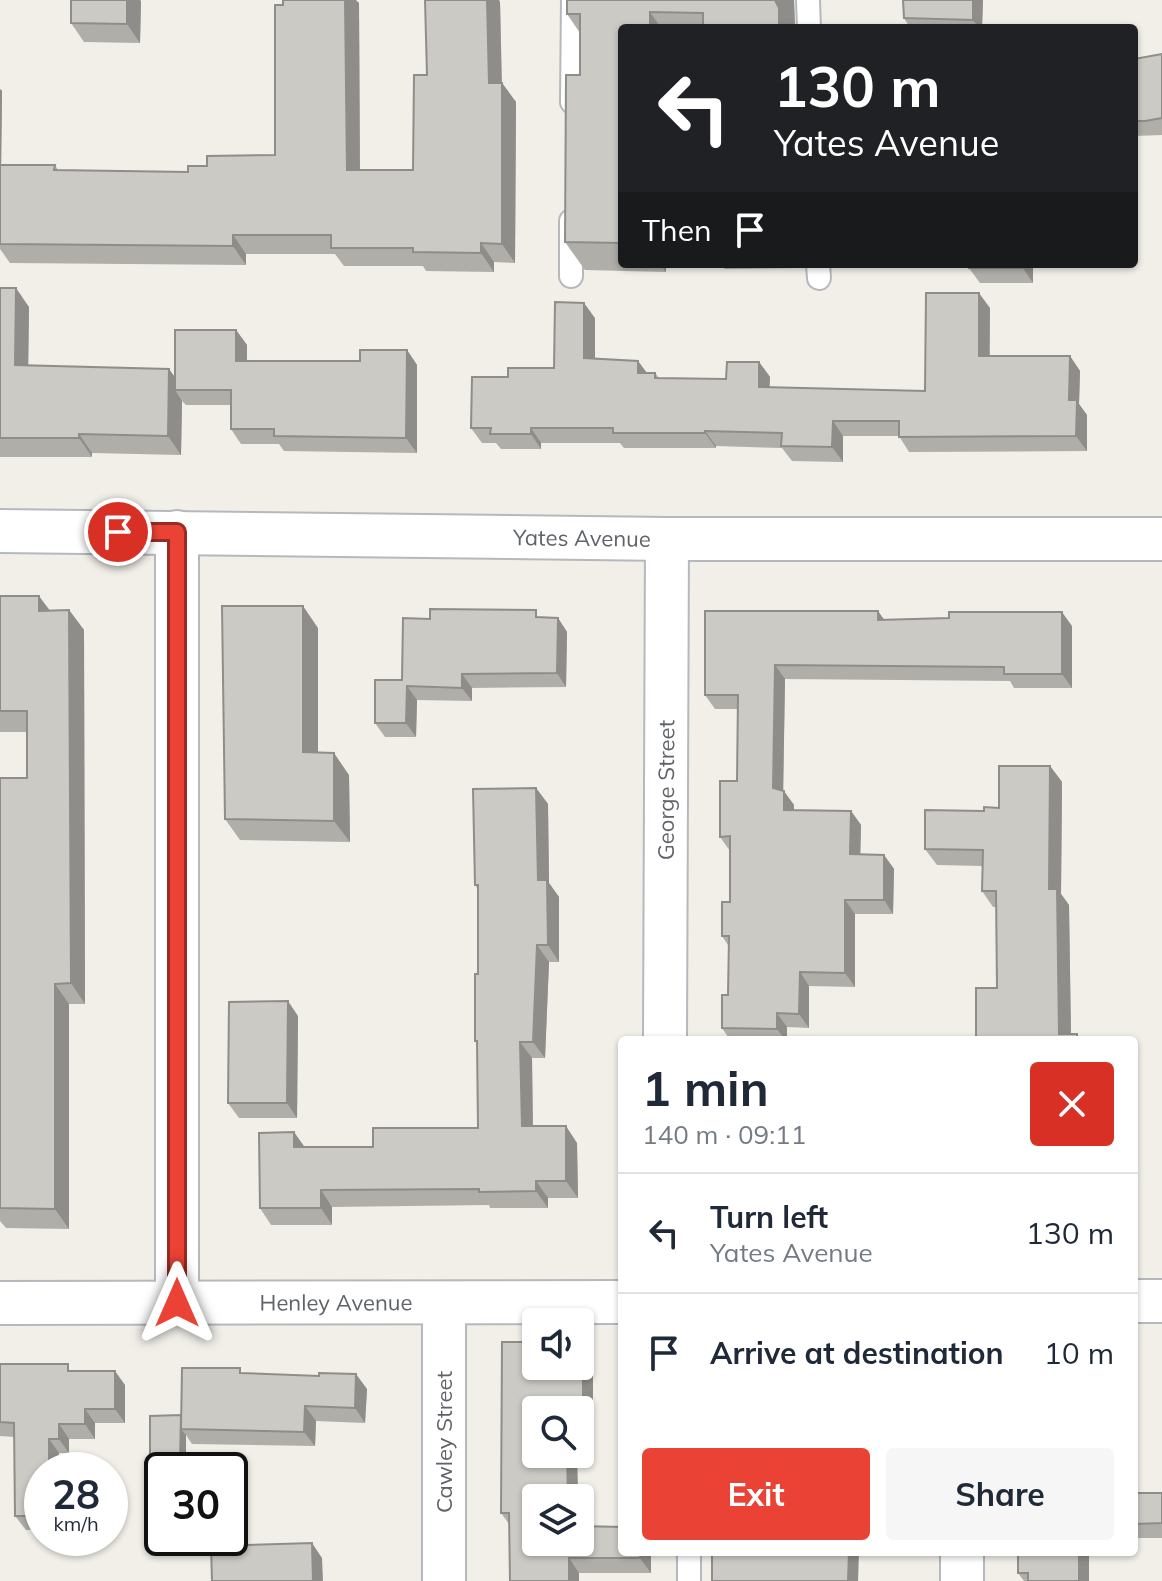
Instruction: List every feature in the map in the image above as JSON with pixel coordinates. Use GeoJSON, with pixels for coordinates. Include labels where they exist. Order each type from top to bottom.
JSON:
{"type":"FeatureCollection","features":[{"type":"Feature","properties":{"kind":"street","name":"Yates Avenue"},"geometry":{"type":"LineString","coordinates":[[0,531],[667,539],[1162,539]]}},
{"type":"Feature","properties":{"kind":"street"},"geometry":{"type":"LineString","coordinates":[[177,532],[177,1303]]}},
{"type":"Feature","properties":{"kind":"street","name":"George Street"},"geometry":{"type":"LineString","coordinates":[[665,1036],[667,539]]}},
{"type":"Feature","properties":{"kind":"street"},"geometry":{"type":"LineString","coordinates":[[1138,1301],[1162,1301]]}},
{"type":"Feature","properties":{"kind":"street","name":"Henley Avenue"},"geometry":{"type":"LineString","coordinates":[[0,1303],[618,1302]]}},
{"type":"Feature","properties":{"kind":"street","name":"Cawley Street"},"geometry":{"type":"LineString","coordinates":[[444,1303],[444,1581]]}},
{"type":"Feature","properties":{"kind":"street"},"geometry":{"type":"LineString","coordinates":[[962,1556],[962,1581]]}},
{"type":"Feature","properties":{"kind":"lane"},"geometry":{"type":"LineString","coordinates":[[572,122],[573,0]]}},
{"type":"Feature","properties":{"kind":"lane"},"geometry":{"type":"LineString","coordinates":[[808,0],[809,24]]}},
{"type":"Feature","properties":{"kind":"lane"},"geometry":{"type":"LineString","coordinates":[[571,276],[572,199]]}},
{"type":"Feature","properties":{"kind":"lane"},"geometry":{"type":"LineString","coordinates":[[689,1556],[689,1581]]}},
{"type":"Feature","properties":{"kind":"building"},"geometry":{"type":"Polygon","coordinates":[[[71,0],[127,0],[127,24],[71,23],[71,0]]]}},
{"type":"Feature","properties":{"kind":"building"},"geometry":{"type":"Polygon","coordinates":[[[283,0],[345,0],[347,170],[413,170],[414,75],[427,75],[425,0],[487,0],[489,83],[502,83],[502,244],[481,243],[481,253],[413,252],[413,248],[331,248],[331,235],[233,235],[233,246],[0,244],[0,165],[55,165],[54,170],[188,172],[188,166],[207,166],[207,156],[275,155],[275,5],[283,5],[283,0]]]}},
{"type":"Feature","properties":{"kind":"building"},"geometry":{"type":"Polygon","coordinates":[[[567,0],[775,0],[779,8],[779,24],[703,24],[703,13],[650,12],[650,24],[618,24],[618,243],[565,242],[566,75],[580,75],[580,14],[567,14],[567,0]]]}},
{"type":"Feature","properties":{"kind":"building"},"geometry":{"type":"Polygon","coordinates":[[[903,0],[973,0],[973,20],[904,18],[903,0]]]}},
{"type":"Feature","properties":{"kind":"building"},"geometry":{"type":"Polygon","coordinates":[[[1162,54],[1162,118],[1138,121],[1138,58],[1162,54]]]}},
{"type":"Feature","properties":{"kind":"building"},"geometry":{"type":"Polygon","coordinates":[[[0,288],[16,288],[15,365],[169,369],[168,436],[79,434],[79,438],[0,438],[0,288]]]}},
{"type":"Feature","properties":{"kind":"building"},"geometry":{"type":"Polygon","coordinates":[[[926,293],[979,293],[979,356],[1070,356],[1069,400],[1077,400],[1076,436],[899,437],[899,421],[833,421],[832,447],[781,446],[782,433],[613,433],[613,428],[531,428],[531,434],[490,434],[491,428],[471,428],[472,377],[508,377],[508,368],[554,368],[555,302],[584,303],[584,358],[638,361],[638,373],[655,373],[655,378],[726,379],[727,362],[759,362],[759,387],[925,391],[926,293]]]}},
{"type":"Feature","properties":{"kind":"building"},"geometry":{"type":"Polygon","coordinates":[[[175,330],[236,330],[236,361],[360,361],[360,350],[407,350],[406,438],[274,436],[274,429],[231,429],[231,390],[175,390],[175,330]]]}},
{"type":"Feature","properties":{"kind":"building"},"geometry":{"type":"Polygon","coordinates":[[[0,596],[39,596],[39,611],[69,610],[71,983],[55,984],[55,1209],[0,1208],[0,778],[27,778],[27,711],[0,711],[0,596]]]}},
{"type":"Feature","properties":{"kind":"building"},"geometry":{"type":"Polygon","coordinates":[[[222,606],[303,606],[303,752],[334,753],[334,821],[225,819],[222,606]]]}},
{"type":"Feature","properties":{"kind":"building"},"geometry":{"type":"Polygon","coordinates":[[[430,609],[536,610],[536,617],[558,618],[557,673],[462,674],[462,688],[407,686],[406,723],[375,723],[375,680],[402,680],[403,618],[430,619],[430,609]]]}},
{"type":"Feature","properties":{"kind":"building"},"geometry":{"type":"Polygon","coordinates":[[[705,611],[878,611],[878,620],[949,618],[949,612],[1062,612],[1062,674],[1004,674],[1004,667],[775,665],[773,788],[784,791],[784,810],[851,811],[850,854],[884,855],[884,900],[845,900],[845,973],[800,972],[799,1014],[777,1013],[777,1029],[722,1028],[722,995],[728,995],[729,936],[722,936],[722,902],[730,902],[730,836],[720,837],[720,781],[737,781],[738,695],[705,695],[705,611]]]}},
{"type":"Feature","properties":{"kind":"building"},"geometry":{"type":"Polygon","coordinates":[[[999,766],[1050,766],[1049,889],[1057,889],[1059,1034],[1077,1036],[976,1036],[976,988],[997,988],[996,891],[982,891],[983,850],[925,849],[925,810],[984,811],[984,807],[999,808],[999,766]]]}},
{"type":"Feature","properties":{"kind":"building"},"geometry":{"type":"Polygon","coordinates":[[[536,788],[538,880],[547,880],[548,945],[537,945],[533,1042],[520,1042],[522,1126],[566,1126],[566,1181],[536,1181],[536,1191],[321,1190],[321,1208],[260,1208],[259,1133],[294,1132],[294,1147],[373,1147],[373,1128],[478,1128],[475,974],[478,974],[478,885],[475,885],[473,789],[536,788]]]}},
{"type":"Feature","properties":{"kind":"building"},"geometry":{"type":"Polygon","coordinates":[[[288,1001],[287,1103],[228,1103],[229,1002],[288,1001]]]}},
{"type":"Feature","properties":{"kind":"building"},"geometry":{"type":"Polygon","coordinates":[[[502,1342],[522,1342],[522,1380],[583,1380],[583,1396],[522,1396],[522,1468],[567,1468],[568,1484],[522,1484],[522,1556],[594,1556],[594,1526],[618,1527],[618,1556],[640,1558],[569,1558],[569,1581],[510,1581],[509,1513],[501,1513],[502,1342]]]}},
{"type":"Feature","properties":{"kind":"building"},"geometry":{"type":"Polygon","coordinates":[[[0,1364],[68,1364],[68,1371],[115,1371],[115,1409],[85,1409],[85,1424],[59,1424],[59,1439],[49,1439],[49,1452],[24,1452],[24,1516],[15,1516],[14,1423],[0,1422],[0,1364]]]}},
{"type":"Feature","properties":{"kind":"building"},"geometry":{"type":"Polygon","coordinates":[[[182,1368],[240,1368],[240,1373],[319,1376],[319,1373],[356,1374],[355,1408],[305,1406],[304,1432],[181,1429],[182,1368]]]}},
{"type":"Feature","properties":{"kind":"building"},"geometry":{"type":"Polygon","coordinates":[[[181,1415],[180,1452],[150,1452],[150,1416],[181,1415]]]}},
{"type":"Feature","properties":{"kind":"building"},"geometry":{"type":"Polygon","coordinates":[[[1138,1493],[1162,1493],[1162,1523],[1138,1524],[1138,1493]]]}},
{"type":"Feature","properties":{"kind":"building"},"geometry":{"type":"Polygon","coordinates":[[[312,1543],[313,1581],[212,1581],[211,1556],[248,1556],[248,1545],[312,1543]]]}},
{"type":"Feature","properties":{"kind":"building"},"geometry":{"type":"Polygon","coordinates":[[[712,1556],[849,1556],[848,1581],[712,1581],[712,1556]]]}},
{"type":"Feature","properties":{"kind":"building"},"geometry":{"type":"Polygon","coordinates":[[[1018,1556],[1079,1556],[1079,1581],[1028,1581],[1028,1573],[1018,1573],[1018,1556]]]}},
{"type":"Feature","properties":{"kind":"route"},"geometry":{"type":"LineString","coordinates":[[118,532],[177,532],[177,1303]]}}]}
